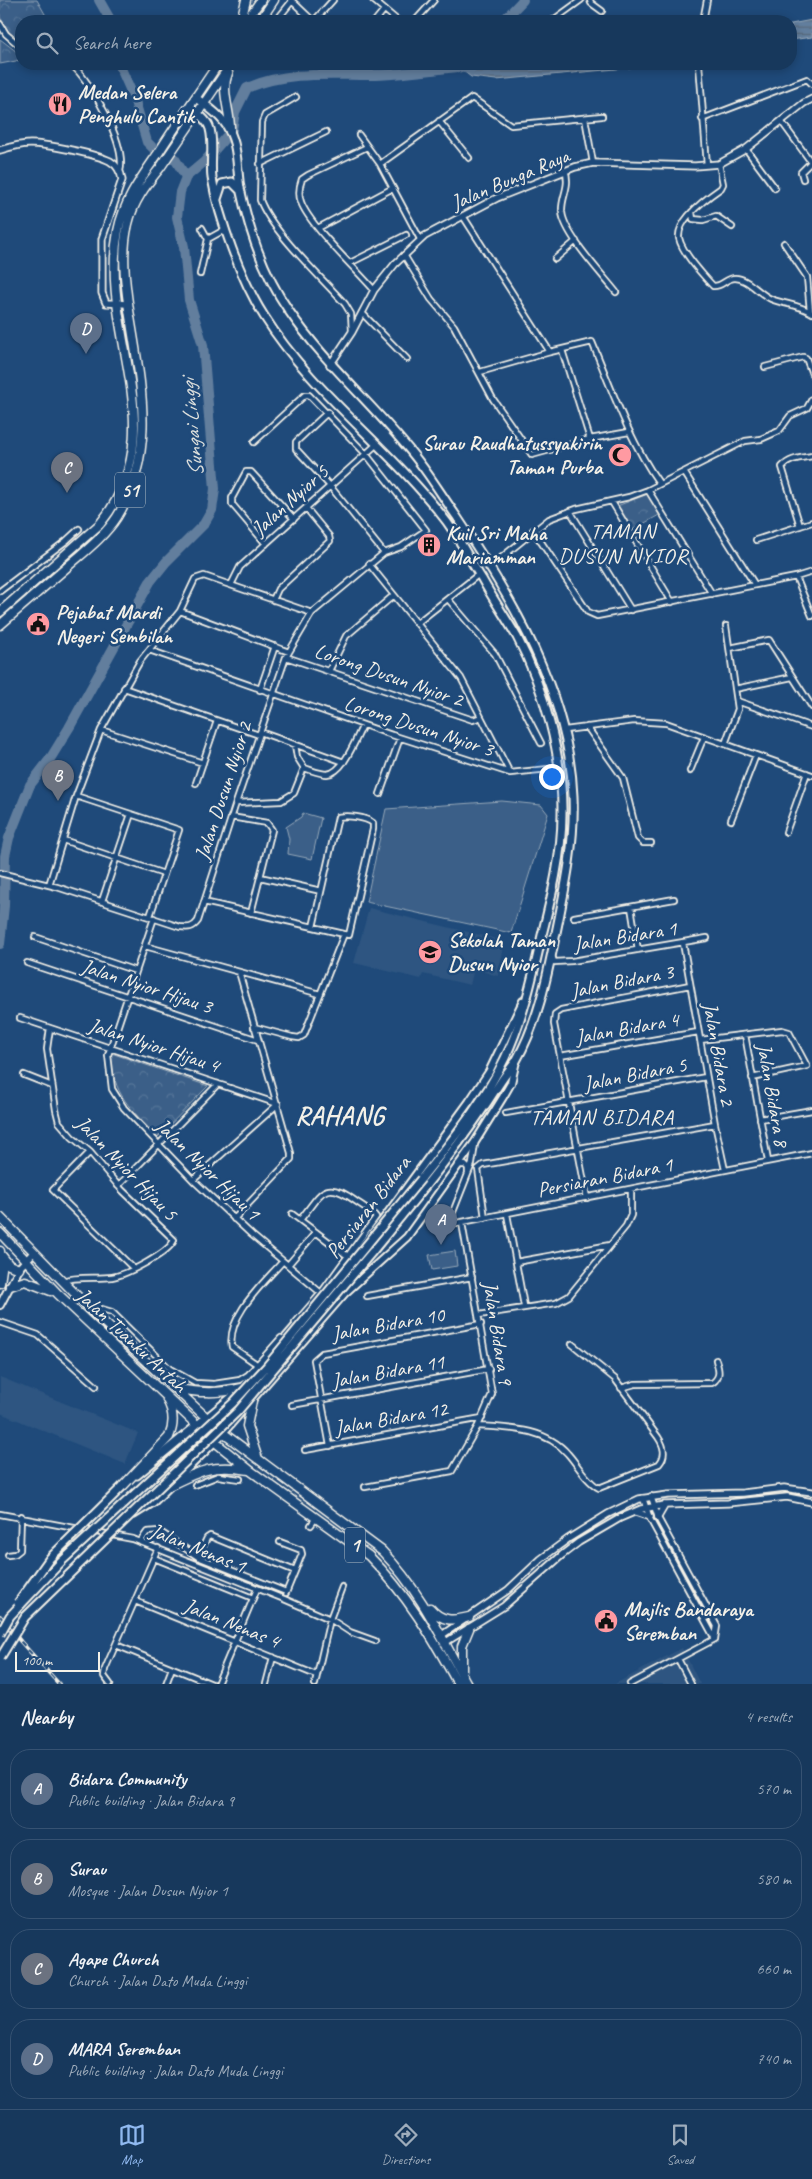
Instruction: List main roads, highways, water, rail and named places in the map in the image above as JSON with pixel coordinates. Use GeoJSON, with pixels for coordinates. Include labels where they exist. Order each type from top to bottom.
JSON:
{"type":"FeatureCollection","features":[{"type":"Feature","properties":{"kind":"highway"},"geometry":{"type":"LineString","coordinates":[[242,15],[246,0]]}},
{"type":"Feature","properties":{"kind":"highway"},"geometry":{"type":"LineString","coordinates":[[250,15],[261,0]]}},
{"type":"Feature","properties":{"kind":"highway"},"geometry":{"type":"LineString","coordinates":[[264,15],[274,0]]}},
{"type":"Feature","properties":{"kind":"highway","name":"51"},"geometry":{"type":"LineString","coordinates":[[0,612],[100,524],[110,512],[131,466],[134,435],[131,390],[118,304],[115,266],[120,219],[132,192],[214,70]]}},
{"type":"Feature","properties":{"kind":"highway","name":"51"},"geometry":{"type":"LineString","coordinates":[[0,625],[95,543],[116,517],[132,485],[141,453],[143,435],[140,389],[124,264],[128,222],[139,196],[228,70]]}},
{"type":"Feature","properties":{"kind":"highway"},"geometry":{"type":"LineString","coordinates":[[230,70],[225,94],[229,111],[230,131]]}},
{"type":"Feature","properties":{"kind":"highway","name":"Jalan Tuanku Antah"},"geometry":{"type":"LineString","coordinates":[[0,1217],[62,1282],[222,1434]]}},
{"type":"Feature","properties":{"kind":"highway","name":"Jalan Tuanku Antah"},"geometry":{"type":"LineString","coordinates":[[0,1234],[58,1294],[215,1442]]}},
{"type":"Feature","properties":{"kind":"highway"},"geometry":{"type":"LineString","coordinates":[[1,1254],[9,1265],[19,1269]]}},
{"type":"Feature","properties":{"kind":"highway"},"geometry":{"type":"LineString","coordinates":[[0,1283],[1,1254]]}},
{"type":"Feature","properties":{"kind":"highway"},"geometry":{"type":"LineString","coordinates":[[10,1286],[25,1281],[40,1285],[58,1294]]}},
{"type":"Feature","properties":{"kind":"highway"},"geometry":{"type":"LineString","coordinates":[[172,1388],[208,1393],[242,1388]]}},
{"type":"Feature","properties":{"kind":"highway"},"geometry":{"type":"LineString","coordinates":[[122,1486],[169,1437],[172,1429],[172,1413],[165,1396]]}},
{"type":"Feature","properties":{"kind":"highway"},"geometry":{"type":"LineString","coordinates":[[252,1401],[247,1426],[259,1462]]}},
{"type":"Feature","properties":{"kind":"highway","name":"1"},"geometry":{"type":"LineString","coordinates":[[222,1434],[357,1532],[398,1568],[420,1597],[444,1638],[467,1684]]}},
{"type":"Feature","properties":{"kind":"highway","name":"1"},"geometry":{"type":"LineString","coordinates":[[215,1442],[369,1556],[391,1579],[424,1626],[458,1684]]}},
{"type":"Feature","properties":{"kind":"highway"},"geometry":{"type":"LineString","coordinates":[[169,1486],[197,1473],[216,1467],[251,1470]]}},
{"type":"Feature","properties":{"kind":"highway"},"geometry":{"type":"LineString","coordinates":[[420,1597],[433,1612],[444,1619],[452,1621],[469,1617]]}},
{"type":"Feature","properties":{"kind":"highway"},"geometry":{"type":"LineString","coordinates":[[462,1675],[462,1646],[469,1629]]}},
{"type":"Feature","properties":{"kind":"main road"},"geometry":{"type":"LineString","coordinates":[[196,98],[204,103],[230,131]]}},
{"type":"Feature","properties":{"kind":"main road"},"geometry":{"type":"LineString","coordinates":[[189,108],[197,113]]}},
{"type":"Feature","properties":{"kind":"main road","name":"Persiaran Bidara"},"geometry":{"type":"LineString","coordinates":[[10,1616],[80,1543],[165,1468],[233,1403],[267,1366],[421,1179],[472,1112],[505,1058],[518,1025],[554,886],[561,844],[562,811],[554,740],[541,694],[517,639],[448,524],[403,470],[318,384],[284,346],[261,312],[226,230],[212,176],[211,132],[208,124],[197,113]]}},
{"type":"Feature","properties":{"kind":"main road","name":"Persiaran Bidara"},"geometry":{"type":"LineString","coordinates":[[124,1521],[238,1410],[431,1181],[488,1103],[516,1060],[534,1019],[552,955],[571,860],[573,795],[565,730],[550,684],[527,633],[490,566],[419,462],[377,411],[330,365],[288,311],[272,283],[248,222],[230,131]]}},
{"type":"Feature","properties":{"kind":"main road"},"geometry":{"type":"LineString","coordinates":[[217,199],[222,184],[232,182],[241,190]]}},
{"type":"Feature","properties":{"kind":"main road","name":"Persiaran Bidara"},"geometry":{"type":"LineString","coordinates":[[206,1418],[242,1388],[382,1221],[489,1072],[527,993]]}},
{"type":"Feature","properties":{"kind":"main road","name":"Persiaran Bidara"},"geometry":{"type":"LineString","coordinates":[[222,1434],[345,1293],[406,1236],[475,1142],[511,1084],[516,1060]]}},
{"type":"Feature","properties":{"kind":"main road"},"geometry":{"type":"LineString","coordinates":[[0,1305],[19,1269],[33,1253]]}},
{"type":"Feature","properties":{"kind":"main road"},"geometry":{"type":"LineString","coordinates":[[219,1407],[219,1414],[222,1417],[232,1419],[238,1417]]}},
{"type":"Feature","properties":{"kind":"main road"},"geometry":{"type":"LineString","coordinates":[[0,1634],[28,1587],[50,1558],[122,1486],[206,1418]]}},
{"type":"Feature","properties":{"kind":"main road"},"geometry":{"type":"LineString","coordinates":[[0,1658],[25,1617],[124,1521],[153,1502],[222,1434]]}},
{"type":"Feature","properties":{"kind":"main road"},"geometry":{"type":"LineString","coordinates":[[172,1447],[183,1446],[188,1449],[194,1458],[193,1463]]}},
{"type":"Feature","properties":{"kind":"waterway"},"geometry":{"type":"LineString","coordinates":[[99,0],[108,15]]}},
{"type":"Feature","properties":{"kind":"waterway"},"geometry":{"type":"LineString","coordinates":[[509,15],[523,0]]}},
{"type":"Feature","properties":{"kind":"waterway"},"geometry":{"type":"LineString","coordinates":[[122,70],[134,98],[147,142],[153,148],[175,159],[186,177]]}},
{"type":"Feature","properties":{"kind":"waterway","name":"Sungai Linggi"},"geometry":{"type":"LineString","coordinates":[[0,944],[4,906],[5,856],[9,838],[30,785],[50,759],[69,728],[150,582],[166,562],[204,524],[212,510],[215,489],[203,345],[189,300],[184,247],[177,217],[180,192],[186,177],[204,162],[232,130],[235,112],[247,88],[292,76],[369,75],[429,70]]}},
{"type":"Feature","properties":{"kind":"railway"},"geometry":{"type":"LineString","coordinates":[[0,1616],[59,1684]]}},
{"type":"Feature","properties":{"kind":"place","name":"Medan Selera Penghulu Cantik"},"geometry":{"type":"Point","coordinates":[60,104]}},
{"type":"Feature","properties":{"kind":"place","name":"MARA Seremban"},"geometry":{"type":"Point","coordinates":[86,354]}},
{"type":"Feature","properties":{"kind":"place","name":"Surau Raudhatussyakirin Taman Purba"},"geometry":{"type":"Point","coordinates":[620,455]}},
{"type":"Feature","properties":{"kind":"place","name":"Agape Church"},"geometry":{"type":"Point","coordinates":[67,493]}},
{"type":"Feature","properties":{"kind":"place","name":"Kuil Sri Maha Mariamman"},"geometry":{"type":"Point","coordinates":[429,545]}},
{"type":"Feature","properties":{"kind":"place","name":"Pejabat Mardi Negeri Sembilan"},"geometry":{"type":"Point","coordinates":[38,624]}},
{"type":"Feature","properties":{"kind":"place","name":"Surau"},"geometry":{"type":"Point","coordinates":[58,801]}},
{"type":"Feature","properties":{"kind":"place","name":"Sekolah Taman Dusun Nyior"},"geometry":{"type":"Point","coordinates":[430,952]}},
{"type":"Feature","properties":{"kind":"place","name":"Bidara Community"},"geometry":{"type":"Point","coordinates":[441,1245]}},
{"type":"Feature","properties":{"kind":"place","name":"Majlis Bandaraya Seremban"},"geometry":{"type":"Point","coordinates":[606,1621]}},
{"type":"Feature","properties":{"kind":"district","name":"TAMAN DUSUN NYIOR"},"geometry":{"type":"Point","coordinates":[623,542]}},
{"type":"Feature","properties":{"kind":"district","name":"RAHANG"},"geometry":{"type":"Point","coordinates":[340,1115]}},
{"type":"Feature","properties":{"kind":"district","name":"TAMAN BIDARA"},"geometry":{"type":"Point","coordinates":[602,1116]}}]}
